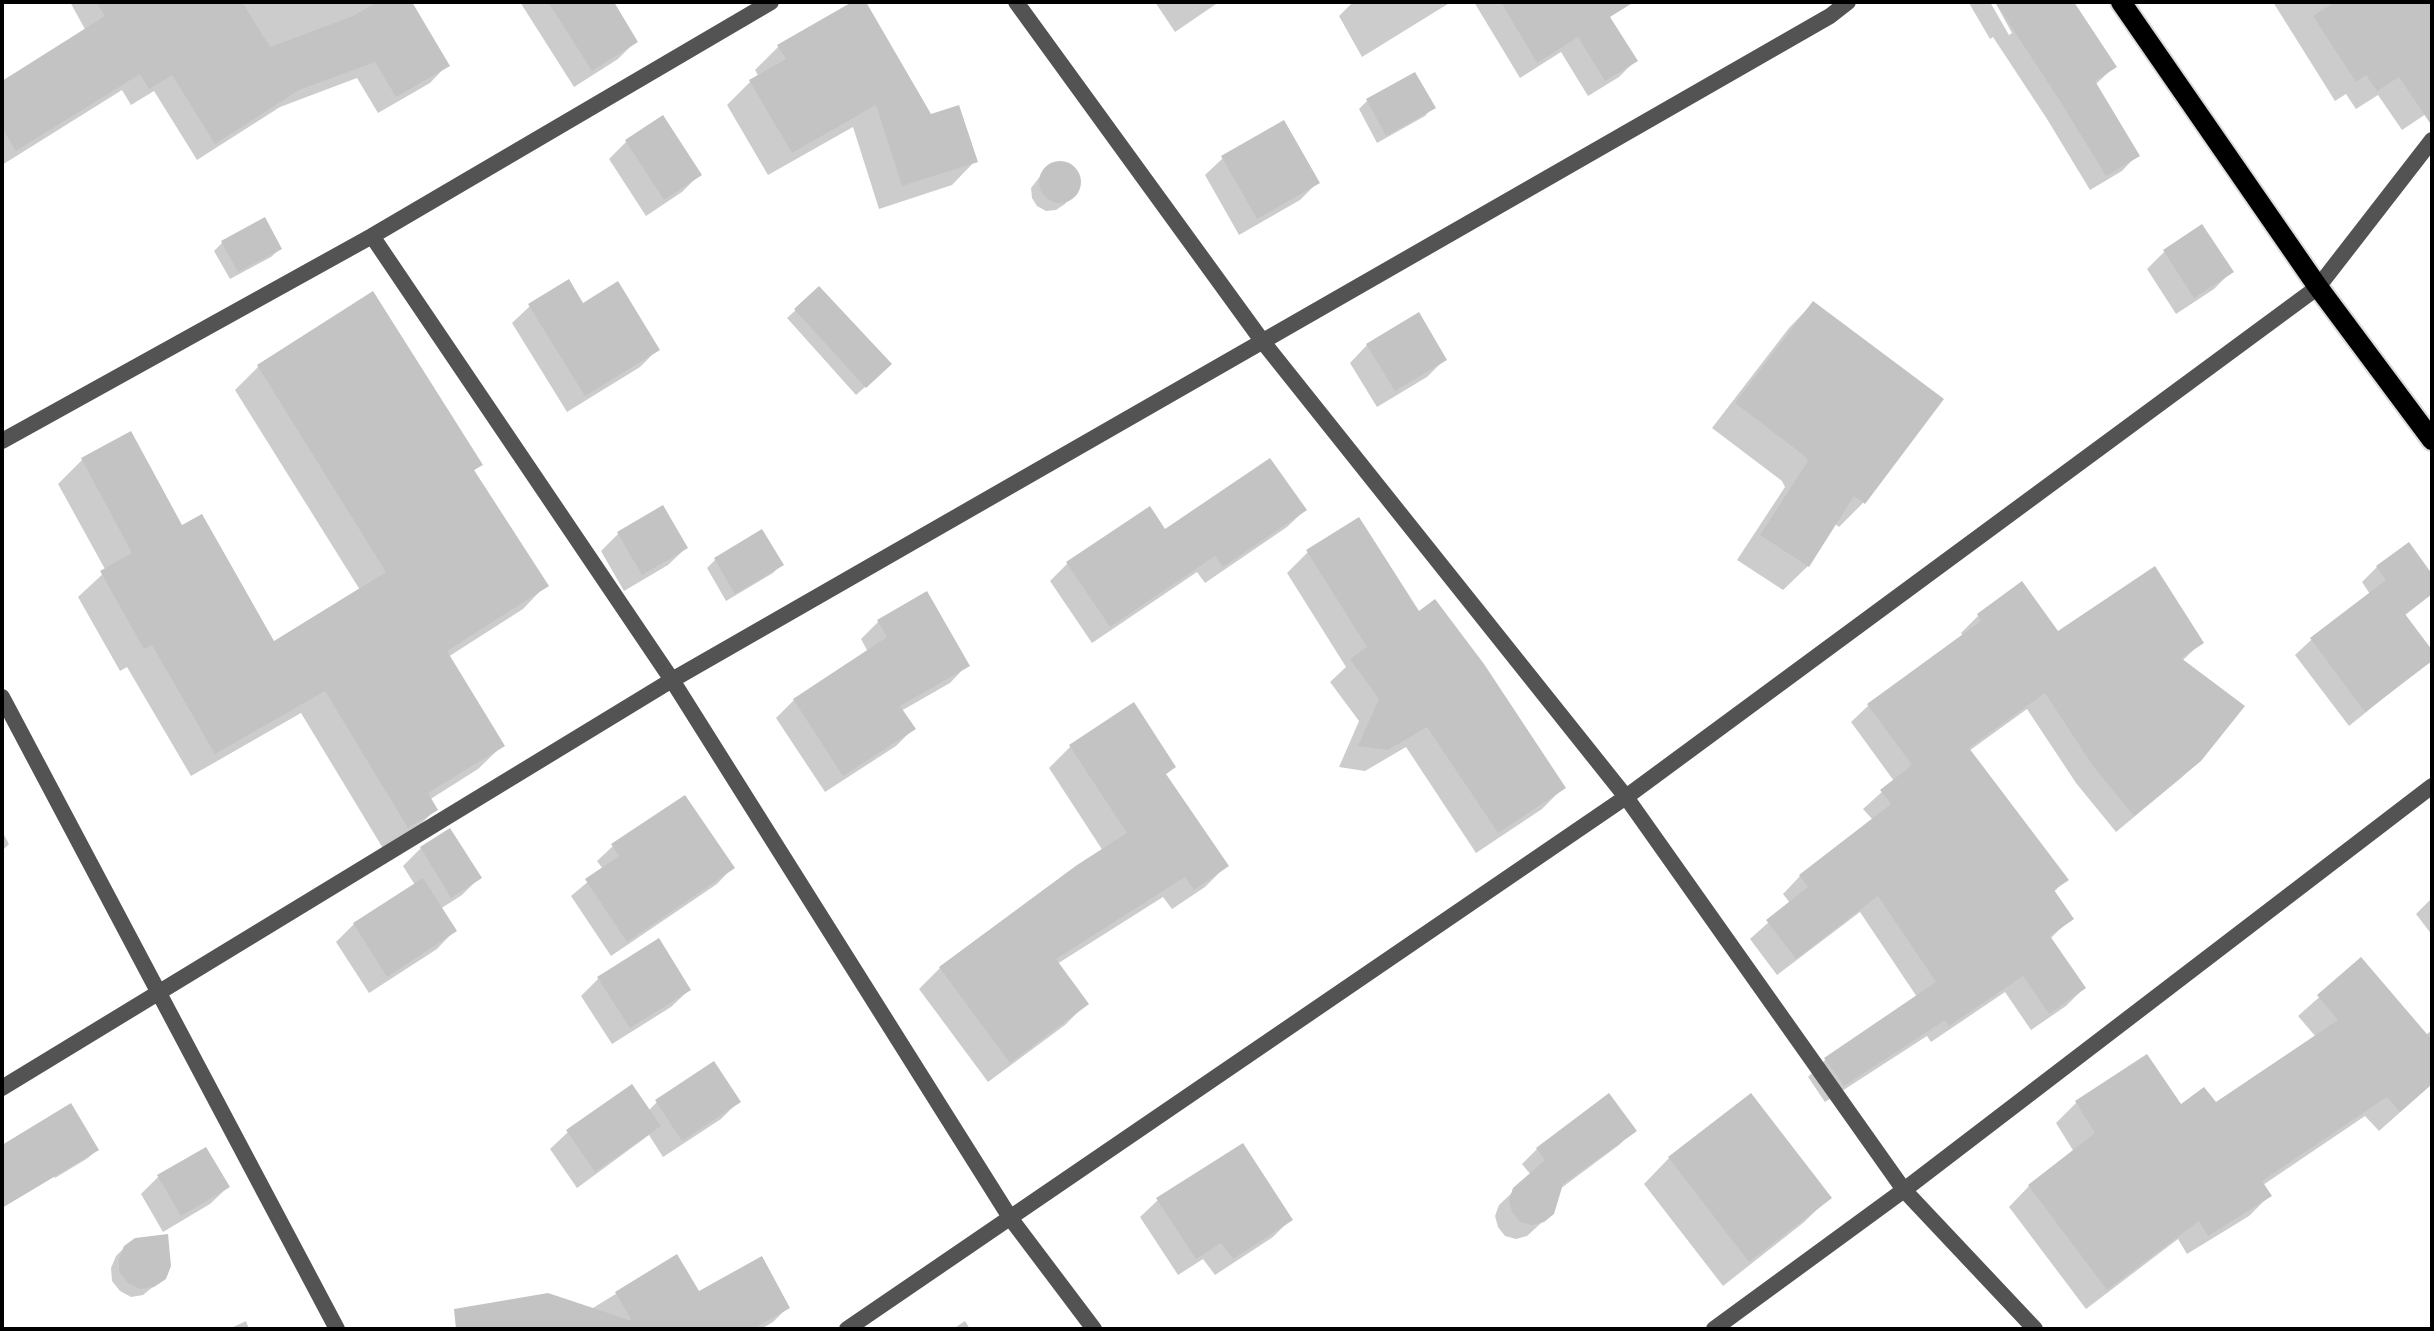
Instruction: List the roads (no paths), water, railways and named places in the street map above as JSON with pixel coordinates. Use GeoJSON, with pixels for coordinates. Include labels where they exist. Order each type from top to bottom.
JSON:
{"type":"FeatureCollection","features":[{"type":"Feature","properties":{"kind":"main road"},"geometry":{"type":"LineString","coordinates":[[2121,2],[2318,287],[2432,440]]}},
{"type":"Feature","properties":{"kind":"street"},"geometry":{"type":"LineString","coordinates":[[2,441],[372,236],[771,2]]}},
{"type":"Feature","properties":{"kind":"street"},"geometry":{"type":"LineString","coordinates":[[1016,2],[1263,342],[1626,797],[1904,1190],[2035,1329]]}},
{"type":"Feature","properties":{"kind":"street"},"geometry":{"type":"LineString","coordinates":[[2,1088],[672,680],[1830,16],[1848,2]]}},
{"type":"Feature","properties":{"kind":"street"},"geometry":{"type":"LineString","coordinates":[[847,1329],[1626,797],[2318,287],[2432,140]]}},
{"type":"Feature","properties":{"kind":"street"},"geometry":{"type":"LineString","coordinates":[[372,236],[672,680],[1011,1219],[1094,1329]]}},
{"type":"Feature","properties":{"kind":"street"},"geometry":{"type":"LineString","coordinates":[[2,697],[337,1329]]}},
{"type":"Feature","properties":{"kind":"street"},"geometry":{"type":"LineString","coordinates":[[1714,1329],[1904,1190],[2432,786]]}}]}
